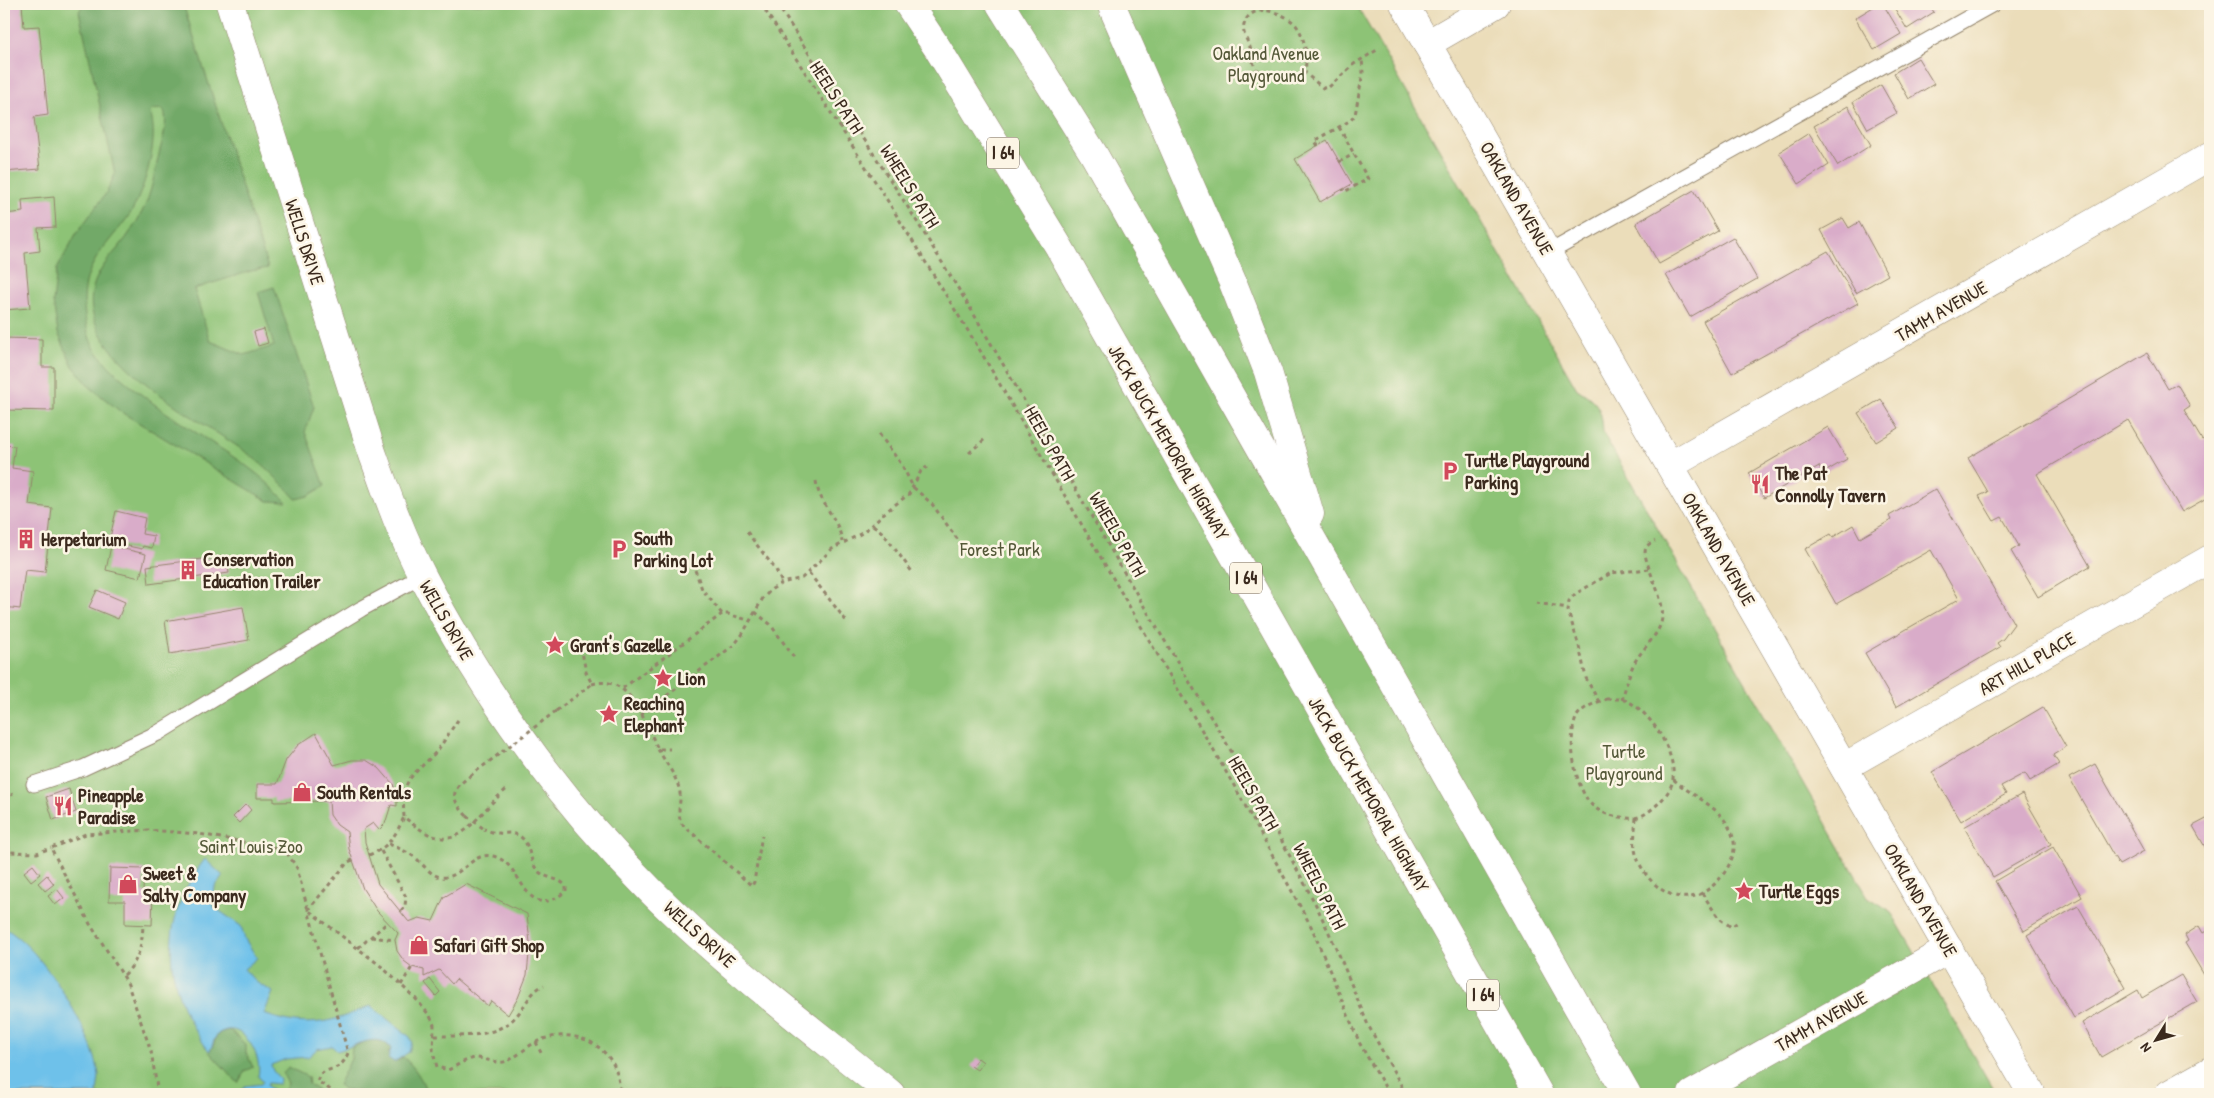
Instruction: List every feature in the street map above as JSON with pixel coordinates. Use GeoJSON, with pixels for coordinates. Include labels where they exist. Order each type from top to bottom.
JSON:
{"type":"FeatureCollection","features":[{"type":"Feature","properties":{"kind":"main road","name":"WELLS DRIVE"},"geometry":{"type":"LineString","coordinates":[[230,4],[372,452],[396,516],[422,576],[447,623],[492,695],[541,765],[604,840],[651,890],[721,954],[891,1094]]}},
{"type":"Feature","properties":{"kind":"main road"},"geometry":{"type":"LineString","coordinates":[[892,4],[938,49]]}},
{"type":"Feature","properties":{"kind":"main road","name":"JACK BUCK MEMORIAL HIGHWAY"},"geometry":{"type":"LineString","coordinates":[[908,4],[938,49],[1058,247],[1539,1094]]}},
{"type":"Feature","properties":{"kind":"main road"},"geometry":{"type":"LineString","coordinates":[[1000,4],[1093,153],[1627,1094]]}},
{"type":"Feature","properties":{"kind":"main road"},"geometry":{"type":"LineString","coordinates":[[1111,4],[1229,274],[1268,372],[1320,552]]}},
{"type":"Feature","properties":{"kind":"main road","name":"OAKLAND AVENUE"},"geometry":{"type":"LineString","coordinates":[[1404,4],[2032,1094]]}},
{"type":"Feature","properties":{"kind":"main road"},"geometry":{"type":"LineString","coordinates":[[1427,44],[1496,4]]}},
{"type":"Feature","properties":{"kind":"main road","name":"TAMM AVENUE"},"geometry":{"type":"LineString","coordinates":[[1671,465],[2210,156]]}},
{"type":"Feature","properties":{"kind":"main road","name":"ART HILL PLACE"},"geometry":{"type":"LineString","coordinates":[[1844,766],[2210,559]]}},
{"type":"Feature","properties":{"kind":"main road","name":"TAMM AVENUE"},"geometry":{"type":"LineString","coordinates":[[1697,1092],[1949,949]]}},
{"type":"Feature","properties":{"kind":"main road"},"geometry":{"type":"LineString","coordinates":[[2169,1094],[2210,1071]]}},
{"type":"Feature","properties":{"kind":"lane"},"geometry":{"type":"LineString","coordinates":[[1548,253],[1993,4]]}},
{"type":"Feature","properties":{"kind":"lane"},"geometry":{"type":"LineString","coordinates":[[34,784],[84,768],[158,733],[361,609],[422,576]]}},
{"type":"Feature","properties":{"kind":"path","name":"HEELS PATH"},"geometry":{"type":"LineString","coordinates":[[761,4],[889,203],[978,347],[1236,788],[1308,919],[1360,1044],[1389,1094]]}},
{"type":"Feature","properties":{"kind":"path","name":"WHEELS PATH"},"geometry":{"type":"LineString","coordinates":[[777,4],[906,204],[967,303],[1244,773],[1316,905],[1368,1025],[1406,1094]]}},
{"type":"Feature","properties":{"kind":"path"},"geometry":{"type":"LineString","coordinates":[[1266,10],[1288,18],[1297,27],[1303,38],[1306,52],[1305,73],[1282,79],[1272,78],[1256,69],[1244,34],[1247,18],[1257,11],[1266,10]]}},
{"type":"Feature","properties":{"kind":"path"},"geometry":{"type":"LineString","coordinates":[[1305,73],[1319,85],[1326,88],[1362,58],[1377,50]]}},
{"type":"Feature","properties":{"kind":"path"},"geometry":{"type":"LineString","coordinates":[[1318,146],[1315,141],[1351,120],[1355,115],[1363,72],[1362,58]]}},
{"type":"Feature","properties":{"kind":"path"},"geometry":{"type":"LineString","coordinates":[[1339,127],[1368,178],[1344,192],[1343,189]]}},
{"type":"Feature","properties":{"kind":"path"},"geometry":{"type":"LineString","coordinates":[[1339,162],[1354,154]]}},
{"type":"Feature","properties":{"kind":"path"},"geometry":{"type":"LineString","coordinates":[[879,434],[902,465],[913,487],[932,504],[958,540]]}},
{"type":"Feature","properties":{"kind":"path"},"geometry":{"type":"LineString","coordinates":[[969,453],[986,438]]}},
{"type":"Feature","properties":{"kind":"path"},"geometry":{"type":"LineString","coordinates":[[641,715],[734,645],[751,621],[763,598],[772,588],[782,583],[795,581],[809,573],[823,557],[842,542],[864,532],[909,494],[921,471],[927,468]]}},
{"type":"Feature","properties":{"kind":"path"},"geometry":{"type":"LineString","coordinates":[[816,481],[821,500],[841,531],[842,542]]}},
{"type":"Feature","properties":{"kind":"path"},"geometry":{"type":"LineString","coordinates":[[873,525],[882,533],[913,573]]}},
{"type":"Feature","properties":{"kind":"path"},"geometry":{"type":"LineString","coordinates":[[747,532],[776,570],[782,583]]}},
{"type":"Feature","properties":{"kind":"path"},"geometry":{"type":"LineString","coordinates":[[1622,700],[1636,660],[1659,628],[1662,618],[1658,586],[1649,569],[1645,552],[1646,548],[1655,541]]}},
{"type":"Feature","properties":{"kind":"path"},"geometry":{"type":"LineString","coordinates":[[1599,702],[1586,678],[1568,608],[1569,601],[1575,594],[1611,573],[1649,569]]}},
{"type":"Feature","properties":{"kind":"path"},"geometry":{"type":"LineString","coordinates":[[695,570],[702,589],[722,614]]}},
{"type":"Feature","properties":{"kind":"path"},"geometry":{"type":"LineString","coordinates":[[809,573],[847,622]]}},
{"type":"Feature","properties":{"kind":"path"},"geometry":{"type":"LineString","coordinates":[[1536,603],[1568,608]]}},
{"type":"Feature","properties":{"kind":"path"},"geometry":{"type":"LineString","coordinates":[[755,612],[770,624],[796,660]]}},
{"type":"Feature","properties":{"kind":"path"},"geometry":{"type":"LineString","coordinates":[[623,688],[722,614],[751,621]]}},
{"type":"Feature","properties":{"kind":"path"},"geometry":{"type":"LineString","coordinates":[[581,647],[586,672],[592,684]]}},
{"type":"Feature","properties":{"kind":"path"},"geometry":{"type":"LineString","coordinates":[[389,844],[410,854],[430,871],[441,877],[457,873],[478,858],[493,856],[507,865],[528,894],[536,901],[546,902],[556,899],[566,892],[566,886],[562,881],[548,878],[538,871],[533,864],[527,844],[522,837],[514,833],[498,833],[484,829],[467,816],[454,800],[454,795],[458,785],[592,684],[601,681],[613,682],[623,688],[641,715],[678,786],[680,793],[678,813],[682,824],[752,886],[762,835]]}},
{"type":"Feature","properties":{"kind":"path"},"geometry":{"type":"LineString","coordinates":[[1606,699],[1628,701],[1640,710],[1662,737],[1673,766],[1673,779],[1670,790],[1662,800],[1644,815],[1636,818],[1619,817],[1602,812],[1584,796],[1578,781],[1572,745],[1574,730],[1578,716],[1584,710],[1599,702],[1606,699]]}},
{"type":"Feature","properties":{"kind":"path"},"geometry":{"type":"LineString","coordinates":[[369,855],[389,844],[404,817],[404,792],[406,784],[415,772],[442,745],[458,720]]}},
{"type":"Feature","properties":{"kind":"path"},"geometry":{"type":"LineString","coordinates":[[658,749],[670,749]]}},
{"type":"Feature","properties":{"kind":"path"},"geometry":{"type":"LineString","coordinates":[[1636,818],[1635,850],[1640,865],[1647,877],[1659,888],[1685,898],[1702,893],[1718,879],[1733,861],[1735,851],[1733,837],[1716,810],[1673,779]]}},
{"type":"Feature","properties":{"kind":"path"},"geometry":{"type":"LineString","coordinates":[[404,817],[429,835],[450,839],[466,830],[508,788]]}},
{"type":"Feature","properties":{"kind":"path"},"geometry":{"type":"LineString","coordinates":[[4,854],[11,852],[37,853],[86,834],[148,830],[199,834],[277,848],[287,853],[297,868],[348,1052],[343,1063],[320,1074],[317,1080],[338,1094]]}},
{"type":"Feature","properties":{"kind":"path"},"geometry":{"type":"LineString","coordinates":[[4,838],[11,852]]}},
{"type":"Feature","properties":{"kind":"path"},"geometry":{"type":"LineString","coordinates":[[51,848],[90,924],[124,976],[132,994],[151,1051],[158,1094]]}},
{"type":"Feature","properties":{"kind":"path"},"geometry":{"type":"LineString","coordinates":[[381,850],[406,897],[405,906],[400,912]]}},
{"type":"Feature","properties":{"kind":"path"},"geometry":{"type":"LineString","coordinates":[[308,910],[348,862],[353,860]]}},
{"type":"Feature","properties":{"kind":"path"},"geometry":{"type":"LineString","coordinates":[[1702,893],[1724,923],[1731,927],[1738,922]]}},
{"type":"Feature","properties":{"kind":"path"},"geometry":{"type":"LineString","coordinates":[[308,910],[358,948],[401,985],[430,1016],[434,1025],[434,1061],[437,1067],[444,1070],[470,1059],[506,1061],[536,1042],[551,1036],[566,1035],[593,1043],[606,1054],[614,1066],[621,1094]]}},
{"type":"Feature","properties":{"kind":"path"},"geometry":{"type":"LineString","coordinates":[[358,948],[388,922]]}},
{"type":"Feature","properties":{"kind":"path"},"geometry":{"type":"LineString","coordinates":[[124,976],[133,966],[140,952],[143,924]]}},
{"type":"Feature","properties":{"kind":"path"},"geometry":{"type":"LineString","coordinates":[[371,937],[395,940]]}},
{"type":"Feature","properties":{"kind":"path"},"geometry":{"type":"LineString","coordinates":[[401,985],[412,967]]}},
{"type":"Feature","properties":{"kind":"path"},"geometry":{"type":"LineString","coordinates":[[435,1036],[473,1035],[506,1025],[517,1016],[532,993],[544,985]]}},
{"type":"Feature","properties":{"kind":"path"},"geometry":{"type":"LineString","coordinates":[[536,1042],[542,1055]]}},
{"type":"Feature","properties":{"kind":"green space","name":"Forest Park"},"geometry":{"type":"Polygon","coordinates":[[[4,4],[1356,4],[1577,389],[1598,406],[1603,433],[1868,897],[1889,910],[1894,917],[1996,1094],[4,1094],[4,4]]]}},
{"type":"Feature","properties":{"kind":"green space"},"geometry":{"type":"Polygon","coordinates":[[[84,4],[183,4],[268,268],[251,271],[194,289],[210,341],[244,355],[274,346],[258,292],[274,287],[314,407],[305,432],[325,486],[308,496],[296,499],[250,455],[157,392],[114,353],[99,332],[92,310],[92,291],[102,268],[132,230],[145,205],[153,181],[165,129],[165,113],[163,109],[151,110],[150,113],[153,123],[152,149],[146,176],[137,201],[132,211],[96,259],[88,274],[84,301],[85,319],[89,336],[98,353],[114,371],[135,389],[248,467],[287,502],[268,501],[121,412],[90,387],[73,366],[58,333],[53,302],[57,269],[76,234],[107,192],[115,174],[79,11],[84,4]]]}},
{"type":"Feature","properties":{"kind":"green space"},"geometry":{"type":"Polygon","coordinates":[[[230,1030],[246,1045],[246,1053],[253,1067],[245,1071],[238,1083],[209,1052],[216,1037],[224,1031],[230,1030]]]}},
{"type":"Feature","properties":{"kind":"green space"},"geometry":{"type":"Polygon","coordinates":[[[372,1039],[383,1040],[391,1049],[388,1053],[398,1061],[403,1057],[407,1060],[421,1079],[427,1094],[363,1094],[358,1091],[344,1089],[338,1085],[351,1059],[352,1047],[372,1039]]]}},
{"type":"Feature","properties":{"kind":"green space"},"geometry":{"type":"Polygon","coordinates":[[[288,1067],[308,1077],[309,1085],[324,1094],[282,1094],[288,1084],[283,1074],[288,1067]]]}},
{"type":"Feature","properties":{"kind":"water"},"geometry":{"type":"Polygon","coordinates":[[[205,859],[223,876],[215,887],[212,903],[214,907],[241,926],[245,939],[257,958],[244,969],[256,982],[273,992],[264,1014],[293,1022],[312,1023],[332,1020],[371,1006],[410,1037],[412,1042],[409,1052],[394,1062],[388,1058],[391,1049],[386,1043],[373,1040],[337,1051],[332,1046],[317,1049],[308,1057],[286,1059],[271,1065],[273,1071],[280,1079],[279,1084],[268,1083],[267,1086],[275,1091],[275,1094],[268,1094],[259,1089],[250,1090],[246,1094],[239,1094],[245,1086],[261,1084],[263,1082],[258,1076],[259,1068],[255,1051],[244,1036],[237,1031],[229,1030],[218,1033],[209,1051],[194,1028],[182,1004],[171,956],[173,931],[178,907],[189,883],[205,859]]]}},
{"type":"Feature","properties":{"kind":"water"},"geometry":{"type":"Polygon","coordinates":[[[4,928],[34,953],[64,993],[87,1037],[95,1058],[99,1075],[97,1094],[4,1094],[4,928]]]}},
{"type":"Feature","properties":{"kind":"building"},"geometry":{"type":"Polygon","coordinates":[[[4,4],[22,4],[24,27],[39,26],[48,115],[34,117],[40,169],[4,172],[4,4]]]}},
{"type":"Feature","properties":{"kind":"building"},"geometry":{"type":"Polygon","coordinates":[[[1878,4],[1883,4],[1901,34],[1874,50],[1855,18],[1878,4]]]}},
{"type":"Feature","properties":{"kind":"building"},"geometry":{"type":"Polygon","coordinates":[[[1892,4],[1928,4],[1934,12],[1907,29],[1892,4]]]}},
{"type":"Feature","properties":{"kind":"building"},"geometry":{"type":"Polygon","coordinates":[[[1918,58],[1934,84],[1909,99],[1894,73],[1918,58]]]}},
{"type":"Feature","properties":{"kind":"building"},"geometry":{"type":"Polygon","coordinates":[[[1881,85],[1897,113],[1868,129],[1853,102],[1881,85]]]}},
{"type":"Feature","properties":{"kind":"building"},"geometry":{"type":"Polygon","coordinates":[[[1848,106],[1871,145],[1838,166],[1814,126],[1848,106]]]}},
{"type":"Feature","properties":{"kind":"building"},"geometry":{"type":"Polygon","coordinates":[[[1809,133],[1829,165],[1799,184],[1779,152],[1809,133]]]}},
{"type":"Feature","properties":{"kind":"building"},"geometry":{"type":"Polygon","coordinates":[[[1327,140],[1352,184],[1320,202],[1295,159],[1327,140]]]}},
{"type":"Feature","properties":{"kind":"building"},"geometry":{"type":"Polygon","coordinates":[[[1694,190],[1718,231],[1659,264],[1636,223],[1694,190]]]}},
{"type":"Feature","properties":{"kind":"building"},"geometry":{"type":"Polygon","coordinates":[[[54,197],[56,227],[38,228],[40,251],[25,253],[30,308],[4,310],[4,214],[23,212],[22,200],[54,197]]]}},
{"type":"Feature","properties":{"kind":"building"},"geometry":{"type":"Polygon","coordinates":[[[1843,218],[1849,228],[1859,222],[1888,275],[1856,293],[1821,230],[1843,218]]]}},
{"type":"Feature","properties":{"kind":"building"},"geometry":{"type":"Polygon","coordinates":[[[1733,237],[1757,279],[1690,317],[1666,275],[1733,237]]]}},
{"type":"Feature","properties":{"kind":"building"},"geometry":{"type":"Polygon","coordinates":[[[1828,251],[1858,303],[1732,373],[1703,321],[1828,251]]]}},
{"type":"Feature","properties":{"kind":"building"},"geometry":{"type":"Polygon","coordinates":[[[264,329],[268,343],[258,346],[254,332],[264,329]]]}},
{"type":"Feature","properties":{"kind":"building"},"geometry":{"type":"Polygon","coordinates":[[[4,338],[42,339],[42,367],[54,367],[54,411],[4,410],[4,338]]]}},
{"type":"Feature","properties":{"kind":"building"},"geometry":{"type":"Polygon","coordinates":[[[2147,353],[2168,389],[2177,384],[2190,406],[2184,410],[2202,440],[2208,436],[2210,440],[2210,496],[2182,512],[2128,420],[2037,474],[2090,566],[2038,597],[2011,551],[2019,546],[2002,517],[1994,521],[1979,496],[1988,492],[1968,458],[2147,353]]]}},
{"type":"Feature","properties":{"kind":"building"},"geometry":{"type":"Polygon","coordinates":[[[1881,399],[1899,428],[1876,442],[1858,413],[1881,399]]]}},
{"type":"Feature","properties":{"kind":"building"},"geometry":{"type":"Polygon","coordinates":[[[1828,427],[1847,459],[1823,473],[1819,466],[1764,498],[1749,473],[1828,427]]]}},
{"type":"Feature","properties":{"kind":"building","name":"Herpetarium"},"geometry":{"type":"Polygon","coordinates":[[[4,445],[15,446],[12,468],[33,471],[29,505],[52,508],[45,572],[25,570],[20,609],[4,607],[4,445]]]}},
{"type":"Feature","properties":{"kind":"building"},"geometry":{"type":"Polygon","coordinates":[[[1936,489],[2014,624],[2003,639],[1997,643],[2000,647],[1896,707],[1865,653],[1959,599],[1931,550],[1836,604],[1805,549],[1831,534],[1833,537],[1853,525],[1860,538],[1891,520],[1889,516],[1936,489]]]}},
{"type":"Feature","properties":{"kind":"building"},"geometry":{"type":"Polygon","coordinates":[[[116,511],[145,518],[142,534],[154,536],[152,548],[143,546],[142,549],[109,542],[116,511]]]}},
{"type":"Feature","properties":{"kind":"building"},"geometry":{"type":"Polygon","coordinates":[[[111,546],[146,554],[140,578],[106,570],[111,546]]]}},
{"type":"Feature","properties":{"kind":"building","name":"Conservation Education Trailer"},"geometry":{"type":"Polygon","coordinates":[[[226,556],[229,573],[149,584],[147,566],[226,556]]]}},
{"type":"Feature","properties":{"kind":"building"},"geometry":{"type":"Polygon","coordinates":[[[97,590],[125,602],[118,619],[89,607],[97,590]]]}},
{"type":"Feature","properties":{"kind":"building"},"geometry":{"type":"Polygon","coordinates":[[[243,607],[249,640],[170,654],[165,621],[243,607]]]}},
{"type":"Feature","properties":{"kind":"building"},"geometry":{"type":"Polygon","coordinates":[[[2043,707],[2066,747],[2053,755],[2059,764],[2030,781],[2025,773],[2001,786],[2006,794],[1961,821],[1932,772],[2043,707]]]}},
{"type":"Feature","properties":{"kind":"building"},"geometry":{"type":"Polygon","coordinates":[[[316,733],[334,765],[352,760],[366,760],[379,768],[393,784],[397,796],[397,806],[391,805],[385,824],[379,830],[373,823],[364,829],[365,842],[378,884],[409,922],[419,918],[433,921],[444,897],[466,884],[527,914],[530,943],[527,975],[518,998],[508,1015],[491,1001],[488,1006],[456,979],[452,984],[439,970],[424,977],[424,970],[412,967],[404,961],[397,951],[395,940],[398,933],[377,911],[363,889],[349,849],[347,832],[337,825],[330,815],[329,801],[274,802],[274,798],[257,798],[257,784],[277,784],[286,760],[298,745],[316,733]]]}},
{"type":"Feature","properties":{"kind":"building"},"geometry":{"type":"Polygon","coordinates":[[[2095,764],[2144,851],[2119,865],[2069,778],[2095,764]]]}},
{"type":"Feature","properties":{"kind":"building"},"geometry":{"type":"Polygon","coordinates":[[[69,789],[76,812],[53,820],[46,797],[69,789]]]}},
{"type":"Feature","properties":{"kind":"building"},"geometry":{"type":"Polygon","coordinates":[[[2022,794],[2051,844],[1993,877],[1964,827],[2022,794]]]}},
{"type":"Feature","properties":{"kind":"building"},"geometry":{"type":"Polygon","coordinates":[[[246,804],[251,810],[239,823],[233,817],[246,804]]]}},
{"type":"Feature","properties":{"kind":"building"},"geometry":{"type":"Polygon","coordinates":[[[2210,817],[2210,853],[2209,854],[2193,826],[2210,817]]]}},
{"type":"Feature","properties":{"kind":"building"},"geometry":{"type":"Polygon","coordinates":[[[2053,847],[2082,897],[2024,931],[1995,881],[2053,847]]]}},
{"type":"Feature","properties":{"kind":"building"},"geometry":{"type":"Polygon","coordinates":[[[33,865],[40,874],[31,881],[24,872],[33,865]]]}},
{"type":"Feature","properties":{"kind":"building"},"geometry":{"type":"Polygon","coordinates":[[[110,868],[144,869],[143,893],[153,893],[152,925],[125,924],[125,901],[109,901],[110,868]]]}},
{"type":"Feature","properties":{"kind":"building"},"geometry":{"type":"Polygon","coordinates":[[[47,875],[54,884],[45,891],[38,883],[47,875]]]}},
{"type":"Feature","properties":{"kind":"building"},"geometry":{"type":"Polygon","coordinates":[[[57,889],[64,898],[55,905],[48,896],[57,889]]]}},
{"type":"Feature","properties":{"kind":"building"},"geometry":{"type":"Polygon","coordinates":[[[2078,906],[2126,988],[2074,1018],[2027,935],[2078,906]]]}},
{"type":"Feature","properties":{"kind":"building"},"geometry":{"type":"Polygon","coordinates":[[[2199,926],[2203,933],[2210,929],[2210,985],[2185,943],[2188,941],[2185,935],[2199,926]]]}},
{"type":"Feature","properties":{"kind":"building"},"geometry":{"type":"Polygon","coordinates":[[[2181,975],[2197,1002],[2101,1057],[2082,1023],[2138,990],[2142,998],[2181,975]]]}},
{"type":"Feature","properties":{"kind":"building"},"geometry":{"type":"Polygon","coordinates":[[[430,979],[440,992],[436,996],[425,983],[430,979]]]}},
{"type":"Feature","properties":{"kind":"building"},"geometry":{"type":"Polygon","coordinates":[[[978,1058],[983,1062],[977,1070],[971,1066],[978,1058]]]}},
{"type":"Feature","properties":{"kind":"place","name":"Turtle Playground Parking"},"geometry":{"type":"Point","coordinates":[1450,471]}},
{"type":"Feature","properties":{"kind":"place","name":"The Pat Connolly Tavern"},"geometry":{"type":"Point","coordinates":[1760,484]}},
{"type":"Feature","properties":{"kind":"place","name":"Herpetarium"},"geometry":{"type":"Point","coordinates":[26,539]}},
{"type":"Feature","properties":{"kind":"place","name":"South Parking Lot"},"geometry":{"type":"Point","coordinates":[619,549]}},
{"type":"Feature","properties":{"kind":"place","name":"Conservation Education Trailer"},"geometry":{"type":"Point","coordinates":[188,570]}},
{"type":"Feature","properties":{"kind":"place","name":"Grant's Gazelle"},"geometry":{"type":"Point","coordinates":[555,645]}},
{"type":"Feature","properties":{"kind":"place","name":"Lion"},"geometry":{"type":"Point","coordinates":[663,678]}},
{"type":"Feature","properties":{"kind":"place","name":"Reaching Elephant"},"geometry":{"type":"Point","coordinates":[609,714]}},
{"type":"Feature","properties":{"kind":"place","name":"South Rentals"},"geometry":{"type":"Point","coordinates":[302,792]}},
{"type":"Feature","properties":{"kind":"place","name":"Pineapple Paradise"},"geometry":{"type":"Point","coordinates":[63,806]}},
{"type":"Feature","properties":{"kind":"place","name":"Sweet & Salty Company"},"geometry":{"type":"Point","coordinates":[128,884]}},
{"type":"Feature","properties":{"kind":"place","name":"Turtle Eggs"},"geometry":{"type":"Point","coordinates":[1744,891]}},
{"type":"Feature","properties":{"kind":"place","name":"Safari Gift Shop"},"geometry":{"type":"Point","coordinates":[419,945]}},
{"type":"Feature","properties":{"kind":"park label","name":"Oakland Avenue Playground"},"geometry":{"type":"Point","coordinates":[1266,64]}},
{"type":"Feature","properties":{"kind":"park label","name":"Turtle Playground"},"geometry":{"type":"Point","coordinates":[1624,762]}},
{"type":"Feature","properties":{"kind":"park label","name":"Saint Louis Zoo"},"geometry":{"type":"Point","coordinates":[251,846]}}]}
